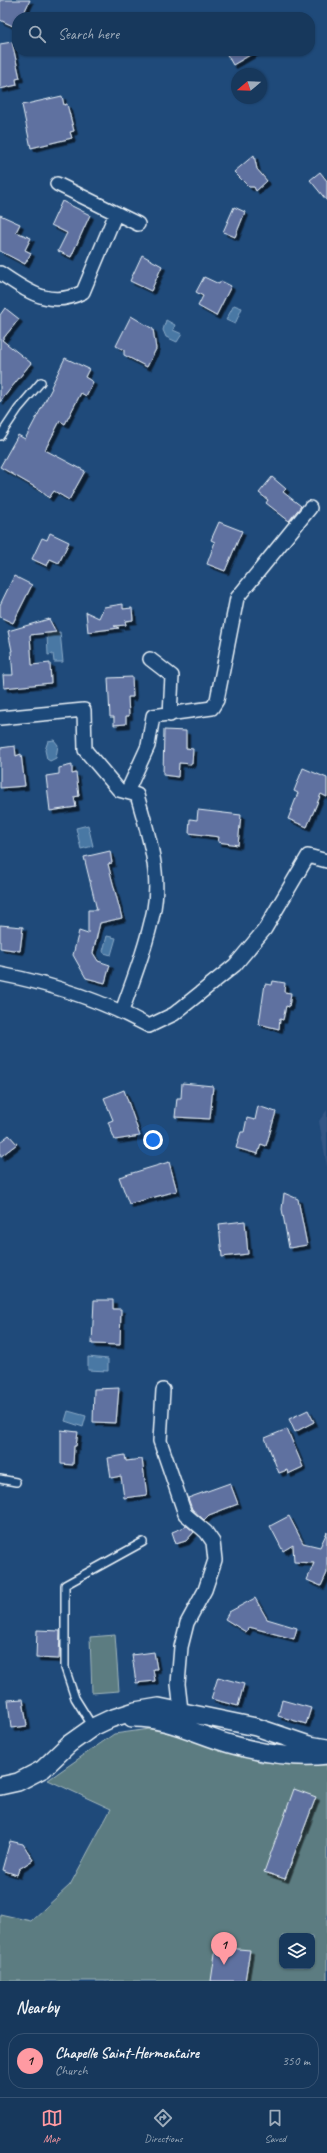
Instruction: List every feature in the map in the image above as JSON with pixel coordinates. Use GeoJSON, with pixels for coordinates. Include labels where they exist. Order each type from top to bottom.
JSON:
{"type":"FeatureCollection","features":[{"type":"Feature","properties":{"kind":"street"},"geometry":{"type":"LineString","coordinates":[[56,184],[138,224]]}},
{"type":"Feature","properties":{"kind":"street"},"geometry":{"type":"LineString","coordinates":[[0,273],[37,296],[55,300],[70,299],[83,292],[116,213]]}},
{"type":"Feature","properties":{"kind":"street"},"geometry":{"type":"LineString","coordinates":[[127,792],[148,746],[153,716],[170,715],[212,708],[217,700],[237,598],[310,508]]}},
{"type":"Feature","properties":{"kind":"street"},"geometry":{"type":"LineString","coordinates":[[150,660],[172,676],[170,715]]}},
{"type":"Feature","properties":{"kind":"street"},"geometry":{"type":"LineString","coordinates":[[0,718],[84,710],[85,750],[119,790],[136,795],[150,837],[155,883],[154,908],[140,962],[122,1011]]}},
{"type":"Feature","properties":{"kind":"street"},"geometry":{"type":"LineString","coordinates":[[0,974],[58,987],[122,1011],[149,1026],[174,1014],[235,965],[265,929],[308,856],[327,861]]}},
{"type":"Feature","properties":{"kind":"street"},"geometry":{"type":"LineString","coordinates":[[163,1390],[160,1441],[185,1514],[206,1532],[213,1542],[215,1560],[205,1590],[187,1623],[181,1647],[178,1684],[182,1719]]}},
{"type":"Feature","properties":{"kind":"street"},"geometry":{"type":"LineString","coordinates":[[0,1786],[18,1782],[43,1769],[69,1744],[93,1727],[110,1719],[182,1719],[256,1728],[309,1745],[327,1748]]}},
{"type":"Feature","properties":{"kind":"street"},"geometry":{"type":"LineString","coordinates":[[182,1719],[230,1744],[279,1755],[308,1758],[327,1755]]}},
{"type":"Feature","properties":{"kind":"lane"},"geometry":{"type":"LineString","coordinates":[[0,436],[18,409],[41,382]]}},
{"type":"Feature","properties":{"kind":"lane"},"geometry":{"type":"LineString","coordinates":[[0,1479],[16,1482]]}},
{"type":"Feature","properties":{"kind":"lane"},"geometry":{"type":"LineString","coordinates":[[93,1727],[75,1698],[65,1668],[66,1585],[143,1542]]}},
{"type":"Feature","properties":{"kind":"shaded area"},"geometry":{"type":"Polygon","coordinates":[[[234,305],[242,308],[235,324],[226,320],[234,305]]]}},
{"type":"Feature","properties":{"kind":"shaded area"},"geometry":{"type":"Polygon","coordinates":[[[166,320],[175,325],[173,330],[182,334],[177,342],[166,337],[163,330],[166,320]]]}},
{"type":"Feature","properties":{"kind":"shaded area"},"geometry":{"type":"Polygon","coordinates":[[[60,632],[63,662],[54,662],[53,654],[48,655],[47,634],[60,632]]]}},
{"type":"Feature","properties":{"kind":"shaded area"},"geometry":{"type":"Polygon","coordinates":[[[54,740],[58,745],[56,758],[50,761],[47,759],[45,750],[48,741],[54,740]]]}},
{"type":"Feature","properties":{"kind":"shaded area"},"geometry":{"type":"Polygon","coordinates":[[[88,825],[93,846],[81,849],[76,828],[88,825]]]}},
{"type":"Feature","properties":{"kind":"shaded area"},"geometry":{"type":"Polygon","coordinates":[[[107,936],[116,938],[111,955],[104,953],[103,951],[107,936]]]}},
{"type":"Feature","properties":{"kind":"shaded area"},"geometry":{"type":"Polygon","coordinates":[[[327,1110],[327,1167],[319,1121],[327,1110]]]}},
{"type":"Feature","properties":{"kind":"shaded area"},"geometry":{"type":"Polygon","coordinates":[[[88,1357],[108,1359],[108,1371],[88,1370],[88,1357]]]}},
{"type":"Feature","properties":{"kind":"shaded area"},"geometry":{"type":"Polygon","coordinates":[[[68,1411],[86,1416],[83,1427],[65,1421],[68,1411]]]}},
{"type":"Feature","properties":{"kind":"green space"},"geometry":{"type":"Polygon","coordinates":[[[115,1635],[119,1691],[92,1693],[90,1637],[115,1635]]]}},
{"type":"Feature","properties":{"kind":"green space"},"geometry":{"type":"Polygon","coordinates":[[[150,1729],[187,1737],[261,1762],[327,1765],[327,1981],[0,1981],[0,1914],[31,1921],[70,1885],[111,1809],[48,1780],[114,1734],[150,1729]]]}},
{"type":"Feature","properties":{"kind":"building"},"geometry":{"type":"Polygon","coordinates":[[[0,0],[30,0],[24,12],[12,12],[12,26],[0,20],[0,0]]]}},
{"type":"Feature","properties":{"kind":"building"},"geometry":{"type":"Polygon","coordinates":[[[12,42],[12,56],[15,56],[20,78],[16,79],[17,85],[0,89],[0,44],[12,42]]]}},
{"type":"Feature","properties":{"kind":"building"},"geometry":{"type":"Polygon","coordinates":[[[228,56],[248,56],[233,65],[228,56]]]}},
{"type":"Feature","properties":{"kind":"building"},"geometry":{"type":"Polygon","coordinates":[[[62,96],[64,105],[67,104],[74,131],[70,132],[72,138],[31,148],[22,105],[62,96]]]}},
{"type":"Feature","properties":{"kind":"building"},"geometry":{"type":"Polygon","coordinates":[[[254,155],[257,169],[267,181],[256,191],[254,187],[249,187],[234,172],[254,155]]]}},
{"type":"Feature","properties":{"kind":"building"},"geometry":{"type":"Polygon","coordinates":[[[320,172],[327,181],[327,201],[310,180],[320,172]]]}},
{"type":"Feature","properties":{"kind":"building"},"geometry":{"type":"Polygon","coordinates":[[[62,201],[90,215],[71,257],[58,251],[67,233],[51,225],[62,201]]]}},
{"type":"Feature","properties":{"kind":"building"},"geometry":{"type":"Polygon","coordinates":[[[234,207],[245,212],[235,237],[223,232],[234,207]]]}},
{"type":"Feature","properties":{"kind":"building"},"geometry":{"type":"Polygon","coordinates":[[[0,215],[20,224],[16,232],[31,238],[25,250],[31,253],[25,264],[0,251],[0,215]]]}},
{"type":"Feature","properties":{"kind":"building"},"geometry":{"type":"Polygon","coordinates":[[[142,255],[162,266],[151,291],[130,281],[142,255]]]}},
{"type":"Feature","properties":{"kind":"building"},"geometry":{"type":"Polygon","coordinates":[[[204,277],[219,284],[221,281],[231,286],[216,316],[198,306],[203,296],[196,292],[204,277]]]}},
{"type":"Feature","properties":{"kind":"building"},"geometry":{"type":"Polygon","coordinates":[[[5,308],[19,319],[2,340],[31,363],[0,402],[0,315],[5,308]]]}},
{"type":"Feature","properties":{"kind":"building"},"geometry":{"type":"Polygon","coordinates":[[[131,316],[153,329],[156,349],[147,367],[124,355],[124,350],[116,346],[131,316]]]}},
{"type":"Feature","properties":{"kind":"building"},"geometry":{"type":"Polygon","coordinates":[[[65,358],[89,369],[85,377],[93,382],[86,396],[81,393],[65,424],[60,421],[45,450],[85,471],[69,500],[54,491],[49,498],[40,490],[0,467],[18,435],[25,439],[52,388],[51,387],[65,358]]]}},
{"type":"Feature","properties":{"kind":"building"},"geometry":{"type":"Polygon","coordinates":[[[272,477],[286,489],[283,492],[301,506],[289,521],[266,503],[268,500],[259,493],[272,477]]]}},
{"type":"Feature","properties":{"kind":"building"},"geometry":{"type":"Polygon","coordinates":[[[219,522],[242,531],[225,571],[207,564],[215,542],[211,540],[219,522]]]}},
{"type":"Feature","properties":{"kind":"building"},"geometry":{"type":"Polygon","coordinates":[[[50,533],[69,542],[59,563],[50,559],[47,566],[32,559],[42,538],[47,540],[50,533]]]}},
{"type":"Feature","properties":{"kind":"building"},"geometry":{"type":"Polygon","coordinates":[[[14,576],[32,585],[13,623],[0,617],[0,605],[14,576]]]}},
{"type":"Feature","properties":{"kind":"building"},"geometry":{"type":"Polygon","coordinates":[[[123,604],[123,609],[132,608],[133,620],[125,621],[126,625],[114,626],[119,628],[88,632],[86,612],[99,618],[104,607],[123,604]]]}},
{"type":"Feature","properties":{"kind":"building"},"geometry":{"type":"Polygon","coordinates":[[[49,619],[56,632],[30,635],[32,665],[50,663],[51,683],[4,688],[3,675],[13,675],[12,651],[8,631],[49,619]]]}},
{"type":"Feature","properties":{"kind":"building"},"geometry":{"type":"Polygon","coordinates":[[[132,677],[133,697],[128,697],[129,716],[126,716],[126,724],[114,725],[114,717],[110,717],[108,678],[132,677]]]}},
{"type":"Feature","properties":{"kind":"building"},"geometry":{"type":"Polygon","coordinates":[[[164,730],[186,731],[186,748],[193,749],[192,764],[179,763],[178,777],[163,775],[164,730]]]}},
{"type":"Feature","properties":{"kind":"building"},"geometry":{"type":"Polygon","coordinates":[[[15,746],[16,756],[21,754],[25,786],[0,788],[0,748],[15,746]]]}},
{"type":"Feature","properties":{"kind":"building"},"geometry":{"type":"Polygon","coordinates":[[[72,765],[72,774],[76,773],[79,796],[74,797],[76,807],[50,811],[46,776],[59,774],[59,768],[72,765]]]}},
{"type":"Feature","properties":{"kind":"building"},"geometry":{"type":"Polygon","coordinates":[[[303,768],[327,778],[327,797],[321,794],[307,827],[288,819],[298,793],[294,791],[303,768]]]}},
{"type":"Feature","properties":{"kind":"building"},"geometry":{"type":"Polygon","coordinates":[[[198,810],[241,815],[238,845],[218,842],[219,837],[189,833],[190,819],[197,820],[198,810]]]}},
{"type":"Feature","properties":{"kind":"building"},"geometry":{"type":"Polygon","coordinates":[[[110,851],[112,863],[108,864],[122,918],[100,923],[93,953],[98,961],[110,965],[105,983],[86,978],[73,955],[79,931],[88,934],[88,910],[97,910],[84,857],[110,851]]]}},
{"type":"Feature","properties":{"kind":"building"},"geometry":{"type":"Polygon","coordinates":[[[0,925],[23,927],[20,951],[0,948],[0,925]]]}},
{"type":"Feature","properties":{"kind":"building"},"geometry":{"type":"Polygon","coordinates":[[[273,981],[285,983],[284,992],[291,993],[289,1007],[286,1006],[283,1020],[280,1019],[279,1029],[259,1024],[265,984],[272,985],[273,981]]]}},
{"type":"Feature","properties":{"kind":"building"},"geometry":{"type":"Polygon","coordinates":[[[182,1083],[213,1086],[210,1119],[175,1117],[177,1098],[181,1098],[182,1083]]]}},
{"type":"Feature","properties":{"kind":"building"},"geometry":{"type":"Polygon","coordinates":[[[124,1090],[140,1136],[115,1140],[108,1122],[113,1120],[104,1098],[124,1090]]]}},
{"type":"Feature","properties":{"kind":"building"},"geometry":{"type":"Polygon","coordinates":[[[258,1106],[276,1112],[266,1146],[261,1144],[258,1154],[236,1148],[241,1132],[244,1132],[247,1118],[255,1120],[258,1106]]]}},
{"type":"Feature","properties":{"kind":"building"},"geometry":{"type":"Polygon","coordinates":[[[9,1135],[17,1144],[0,1157],[0,1142],[9,1135]]]}},
{"type":"Feature","properties":{"kind":"building"},"geometry":{"type":"Polygon","coordinates":[[[169,1162],[177,1191],[129,1204],[119,1177],[169,1162]]]}},
{"type":"Feature","properties":{"kind":"building"},"geometry":{"type":"Polygon","coordinates":[[[284,1193],[298,1199],[307,1245],[289,1248],[282,1209],[284,1193]]]}},
{"type":"Feature","properties":{"kind":"building"},"geometry":{"type":"Polygon","coordinates":[[[245,1221],[248,1254],[222,1257],[219,1224],[245,1221]]]}},
{"type":"Feature","properties":{"kind":"building"},"geometry":{"type":"Polygon","coordinates":[[[94,1300],[113,1300],[113,1309],[121,1309],[120,1345],[92,1344],[94,1300]]]}},
{"type":"Feature","properties":{"kind":"building"},"geometry":{"type":"Polygon","coordinates":[[[119,1388],[116,1423],[93,1422],[94,1389],[119,1388]]]}},
{"type":"Feature","properties":{"kind":"building"},"geometry":{"type":"Polygon","coordinates":[[[308,1410],[314,1422],[295,1432],[289,1419],[308,1410]]]}},
{"type":"Feature","properties":{"kind":"building"},"geometry":{"type":"Polygon","coordinates":[[[287,1429],[303,1467],[288,1474],[287,1470],[279,1473],[265,1438],[287,1429]]]}},
{"type":"Feature","properties":{"kind":"building"},"geometry":{"type":"Polygon","coordinates":[[[61,1430],[78,1432],[76,1446],[74,1446],[73,1465],[61,1464],[61,1430]]]}},
{"type":"Feature","properties":{"kind":"building"},"geometry":{"type":"Polygon","coordinates":[[[125,1455],[126,1461],[142,1459],[147,1495],[124,1498],[121,1476],[111,1478],[108,1458],[125,1455]]]}},
{"type":"Feature","properties":{"kind":"building"},"geometry":{"type":"Polygon","coordinates":[[[230,1483],[238,1504],[209,1515],[204,1520],[192,1509],[188,1498],[230,1483]]]}},
{"type":"Feature","properties":{"kind":"building"},"geometry":{"type":"Polygon","coordinates":[[[289,1516],[303,1543],[320,1547],[327,1532],[327,1573],[321,1586],[307,1580],[314,1563],[294,1562],[293,1545],[283,1551],[270,1526],[289,1516]]]}},
{"type":"Feature","properties":{"kind":"building"},"geometry":{"type":"Polygon","coordinates":[[[187,1526],[194,1532],[186,1541],[176,1544],[172,1532],[187,1526]]]}},
{"type":"Feature","properties":{"kind":"building"},"geometry":{"type":"Polygon","coordinates":[[[255,1598],[267,1619],[297,1628],[294,1639],[249,1627],[246,1632],[225,1619],[229,1612],[255,1598]]]}},
{"type":"Feature","properties":{"kind":"building"},"geometry":{"type":"Polygon","coordinates":[[[37,1630],[60,1631],[59,1659],[36,1658],[37,1630]]]}},
{"type":"Feature","properties":{"kind":"building"},"geometry":{"type":"Polygon","coordinates":[[[154,1652],[157,1669],[153,1669],[155,1681],[136,1683],[132,1655],[154,1652]]]}},
{"type":"Feature","properties":{"kind":"building"},"geometry":{"type":"Polygon","coordinates":[[[218,1677],[244,1684],[238,1706],[211,1699],[218,1677]]]}},
{"type":"Feature","properties":{"kind":"building"},"geometry":{"type":"Polygon","coordinates":[[[23,1699],[27,1726],[11,1728],[8,1700],[23,1699]]]}},
{"type":"Feature","properties":{"kind":"building"},"geometry":{"type":"Polygon","coordinates":[[[282,1700],[311,1708],[306,1724],[278,1716],[282,1700]]]}},
{"type":"Feature","properties":{"kind":"building"},"geometry":{"type":"Polygon","coordinates":[[[294,1789],[316,1797],[285,1879],[264,1872],[294,1789]]]}},
{"type":"Feature","properties":{"kind":"building"},"geometry":{"type":"Polygon","coordinates":[[[10,1841],[23,1844],[33,1860],[19,1869],[17,1875],[2,1870],[10,1841]]]}},
{"type":"Feature","properties":{"kind":"building"},"geometry":{"type":"Polygon","coordinates":[[[216,1947],[250,1950],[245,1981],[211,1981],[216,1947]]]}},
{"type":"Feature","properties":{"kind":"place","name":"Chapelle Saint-Hermentaire"},"geometry":{"type":"Point","coordinates":[224,1965]}}]}
